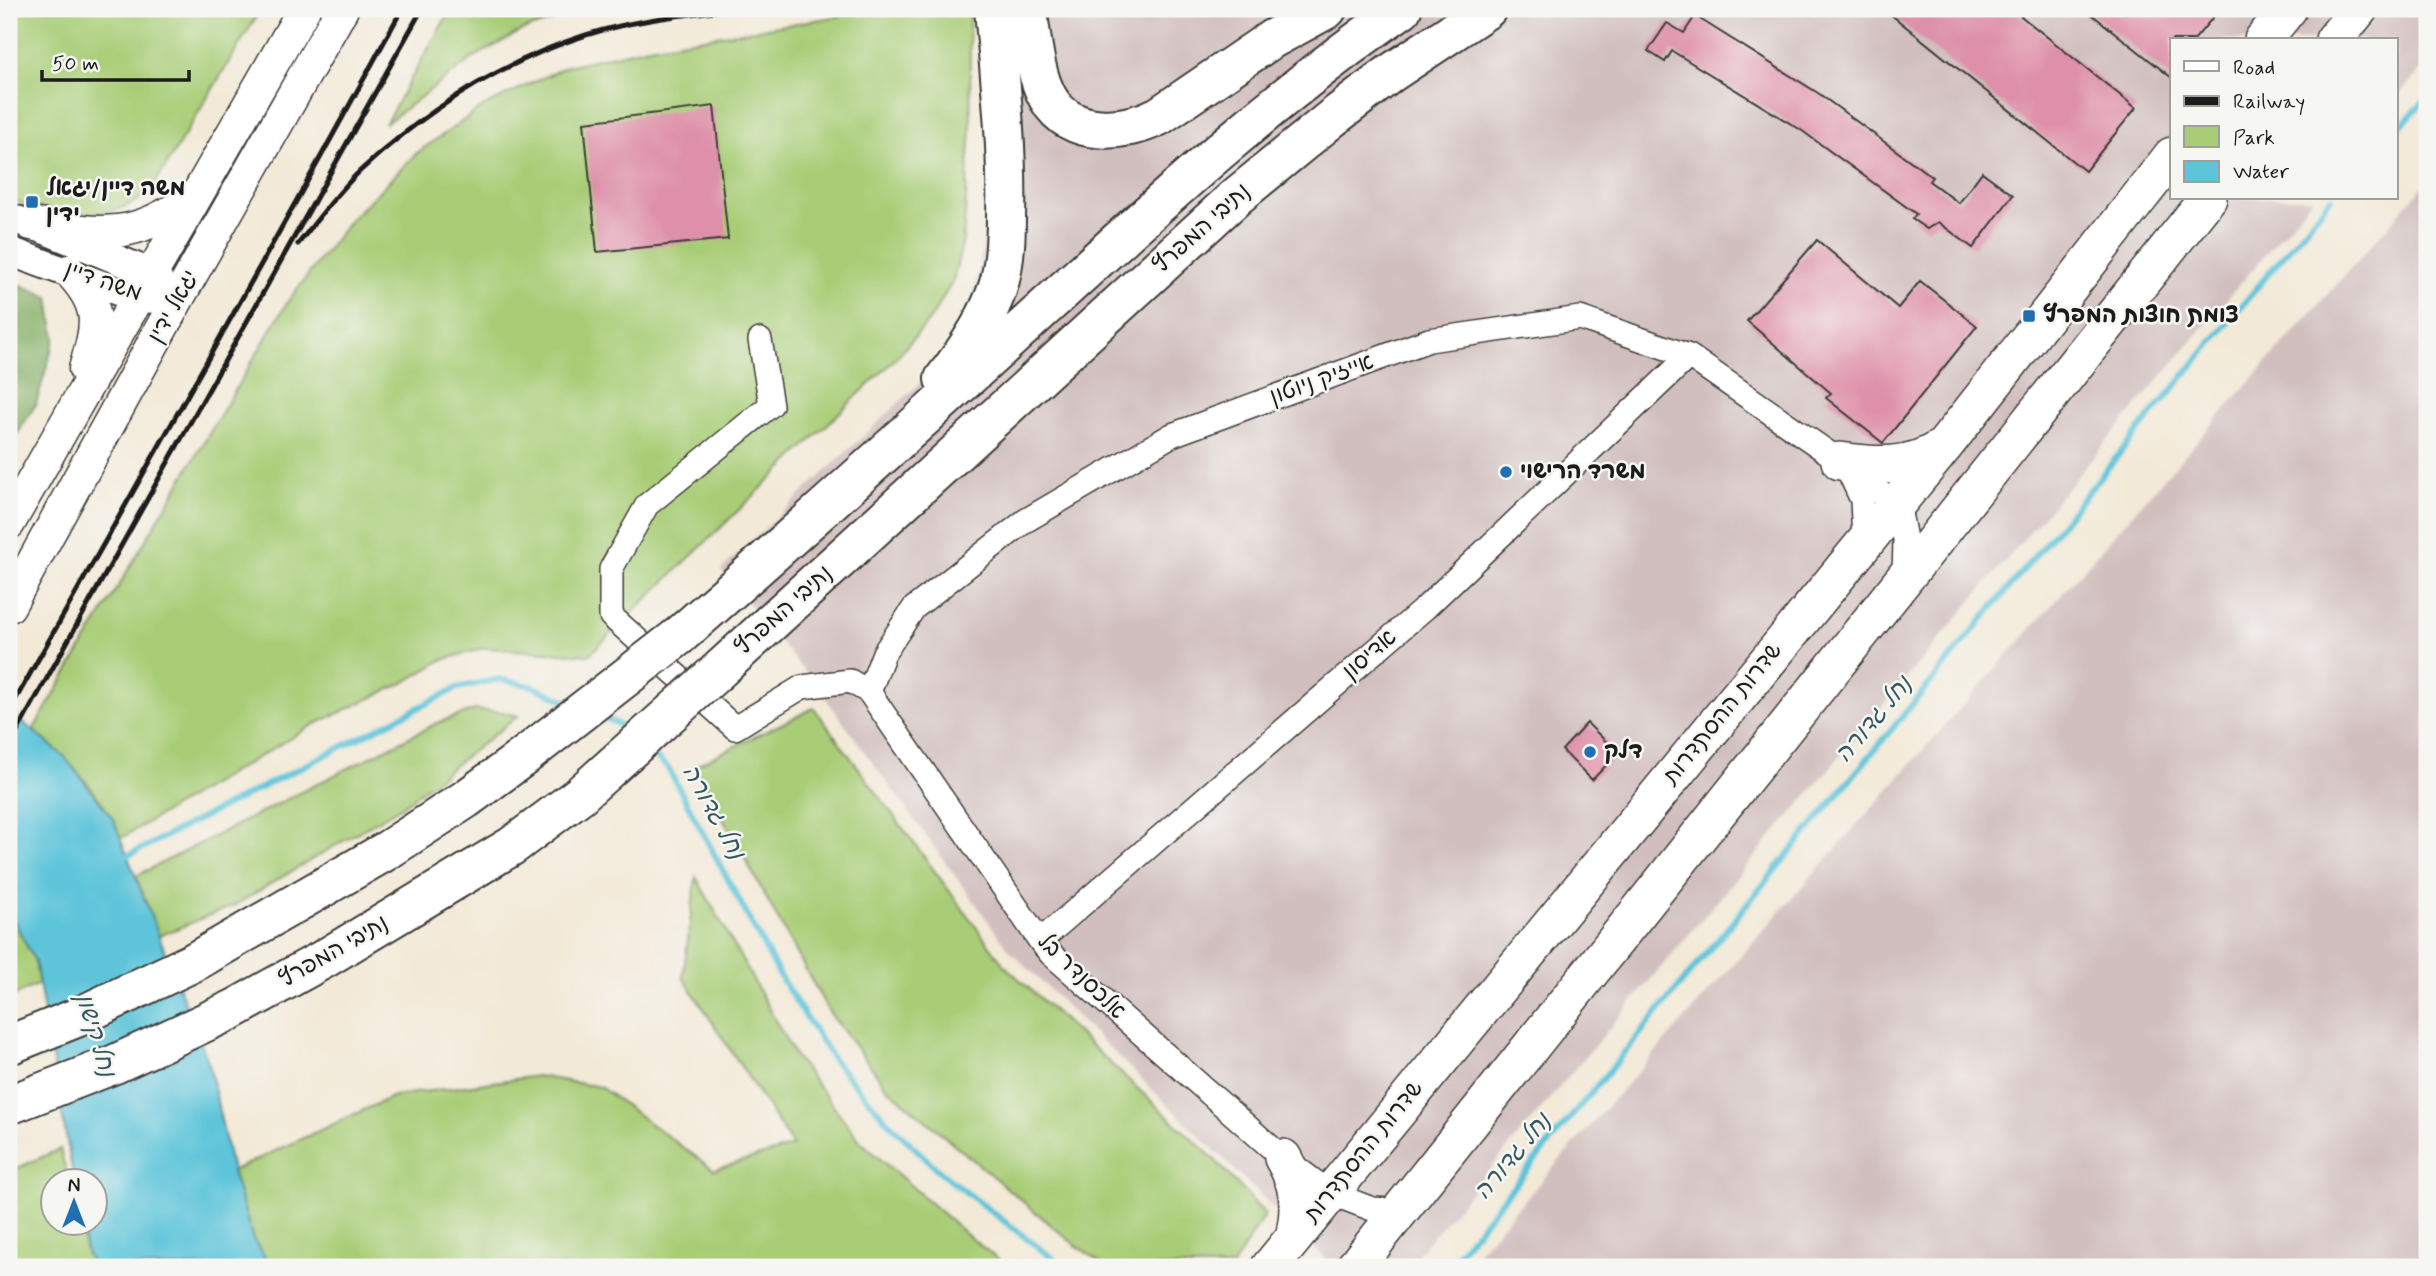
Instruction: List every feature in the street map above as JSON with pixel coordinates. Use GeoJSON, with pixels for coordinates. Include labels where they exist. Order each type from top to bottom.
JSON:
{"type":"FeatureCollection","features":[{"type":"Feature","properties":{"kind":"highway"},"geometry":{"type":"LineString","coordinates":[[784,545],[935,389],[965,353],[998,286],[1005,249],[1007,175],[994,9]]}},
{"type":"Feature","properties":{"kind":"highway"},"geometry":{"type":"LineString","coordinates":[[1027,9],[1039,73],[1047,98],[1059,114],[1083,127],[1101,128],[1141,124],[1159,116],[1272,39],[1327,9]]}},
{"type":"Feature","properties":{"kind":"highway","name":"נתיבי המפרץ"},"geometry":{"type":"LineString","coordinates":[[9,1045],[76,1018],[194,962],[386,852],[522,758],[679,636],[784,545],[1206,160],[1301,82],[1402,9]]}},
{"type":"Feature","properties":{"kind":"highway","name":"נתיבי המפרץ"},"geometry":{"type":"LineString","coordinates":[[9,1105],[115,1064],[234,1009],[324,959],[512,846],[580,795],[1237,196],[1391,73],[1487,9]]}},
{"type":"Feature","properties":{"kind":"highway"},"geometry":{"type":"LineString","coordinates":[[2265,38],[2288,9]]}},
{"type":"Feature","properties":{"kind":"highway"},"geometry":{"type":"LineString","coordinates":[[2336,38],[2359,9]]}},
{"type":"Feature","properties":{"kind":"highway","name":"שדרות ההסתדרות"},"geometry":{"type":"LineString","coordinates":[[1270,1267],[1945,445],[2170,159]]}},
{"type":"Feature","properties":{"kind":"highway"},"geometry":{"type":"LineString","coordinates":[[1355,1267],[1405,1208],[2206,200]]}},
{"type":"Feature","properties":{"kind":"highway"},"geometry":{"type":"LineString","coordinates":[[1840,461],[1893,465],[1914,462],[1945,445]]}},
{"type":"Feature","properties":{"kind":"highway"},"geometry":{"type":"LineString","coordinates":[[1283,1158],[1294,1178],[1298,1200],[1298,1221],[1294,1238]]}},
{"type":"Feature","properties":{"kind":"main road","name":"יגאל ידין"},"geometry":{"type":"LineString","coordinates":[[9,523],[303,9]]}},
{"type":"Feature","properties":{"kind":"main road","name":"יגאל ידין"},"geometry":{"type":"LineString","coordinates":[[9,606],[177,299],[342,9]]}},
{"type":"Feature","properties":{"kind":"main road"},"geometry":{"type":"LineString","coordinates":[[20,221],[94,232],[136,229],[169,215],[200,192]]}},
{"type":"Feature","properties":{"kind":"main road"},"geometry":{"type":"LineString","coordinates":[[69,271],[87,290],[95,314],[93,341],[75,405]]}},
{"type":"Feature","properties":{"kind":"street","name":"משה דיין"},"geometry":{"type":"LineString","coordinates":[[20,221],[144,285],[177,299]]}},
{"type":"Feature","properties":{"kind":"street","name":"משה דיין"},"geometry":{"type":"LineString","coordinates":[[9,251],[69,271],[144,285]]}},
{"type":"Feature","properties":{"kind":"street","name":"אייזיק ניוטון"},"geometry":{"type":"LineString","coordinates":[[869,692],[884,653],[914,608],[1026,521],[1172,435],[1429,341],[1580,317],[1689,356],[1840,461],[1895,504]]}},
{"type":"Feature","properties":{"kind":"street"},"geometry":{"type":"LineString","coordinates":[[760,341],[771,405],[647,505],[611,569],[611,617],[735,728],[802,687],[850,681],[869,692]]}},
{"type":"Feature","properties":{"kind":"street","name":"אדיסון"},"geometry":{"type":"LineString","coordinates":[[1040,941],[1425,608],[1689,356]]}},
{"type":"Feature","properties":{"kind":"street","name":"אייזיק ניוטון"},"geometry":{"type":"LineString","coordinates":[[1840,461],[1859,489],[1864,510],[1864,542]]}},
{"type":"Feature","properties":{"kind":"street"},"geometry":{"type":"LineString","coordinates":[[1895,504],[1905,540],[1904,578]]}},
{"type":"Feature","properties":{"kind":"street","name":"אלכסנדר בל"},"geometry":{"type":"LineString","coordinates":[[869,692],[1051,954],[1283,1158],[1302,1167],[1326,1172],[1342,1171],[1341,1180]]}},
{"type":"Feature","properties":{"kind":"street","name":"אלכסנדר בל"},"geometry":{"type":"LineString","coordinates":[[1283,1158],[1341,1180],[1372,1209],[1405,1208]]}},
{"type":"Feature","properties":{"kind":"shaded area"},"geometry":{"type":"Polygon","coordinates":[[[973,9],[2427,9],[2427,62],[2398,97],[2398,38],[2170,38],[2170,200],[2311,200],[1407,1267],[1334,1267],[1010,951],[819,689],[721,570],[940,364],[970,314],[984,238],[991,127],[973,9]]]}},
{"type":"Feature","properties":{"kind":"shaded area"},"geometry":{"type":"Polygon","coordinates":[[[2427,182],[2427,1267],[1465,1267],[2427,182]]]}},
{"type":"Feature","properties":{"kind":"green space"},"geometry":{"type":"Polygon","coordinates":[[[9,9],[261,9],[155,184],[125,207],[75,213],[9,200],[9,9]]]}},
{"type":"Feature","properties":{"kind":"green space"},"geometry":{"type":"Polygon","coordinates":[[[451,9],[591,9],[523,30],[473,58],[385,124],[451,9]]]}},
{"type":"Feature","properties":{"kind":"green space"},"geometry":{"type":"Polygon","coordinates":[[[884,9],[969,9],[971,128],[963,241],[953,281],[929,321],[895,359],[589,655],[484,648],[442,660],[405,682],[313,725],[121,838],[105,807],[84,779],[33,730],[288,301],[351,219],[417,153],[484,106],[567,66],[649,47],[884,9]]]}},
{"type":"Feature","properties":{"kind":"green space"},"geometry":{"type":"Polygon","coordinates":[[[9,280],[49,297],[55,338],[36,404],[9,447],[9,280]]]}},
{"type":"Feature","properties":{"kind":"green space"},"geometry":{"type":"Polygon","coordinates":[[[814,708],[1005,966],[1215,1160],[1265,1214],[1232,1267],[1106,1267],[1069,1240],[888,1089],[829,1012],[694,766],[814,708]]]}},
{"type":"Feature","properties":{"kind":"green space"},"geometry":{"type":"Polygon","coordinates":[[[475,710],[518,716],[402,806],[235,905],[159,936],[136,876],[437,723],[475,710]]]}},
{"type":"Feature","properties":{"kind":"green space"},"geometry":{"type":"Polygon","coordinates":[[[696,877],[795,1056],[861,1142],[967,1235],[1008,1267],[272,1267],[253,1240],[232,1171],[394,1096],[537,1076],[600,1087],[714,1170],[793,1146],[683,977],[696,877]]]}},
{"type":"Feature","properties":{"kind":"green space"},"geometry":{"type":"Polygon","coordinates":[[[9,912],[35,961],[39,984],[9,998],[9,912]]]}},
{"type":"Feature","properties":{"kind":"green space"},"geometry":{"type":"Polygon","coordinates":[[[60,1149],[65,1168],[38,1168],[38,1238],[83,1238],[87,1255],[94,1267],[9,1267],[9,1172],[60,1149]]]}},
{"type":"Feature","properties":{"kind":"water","name":"נחל קישון"},"geometry":{"type":"Polygon","coordinates":[[[9,711],[64,756],[113,819],[209,1064],[232,1171],[253,1239],[272,1267],[94,1267],[87,1255],[84,1238],[108,1238],[108,1168],[72,1168],[35,961],[9,912],[9,711]]]}},
{"type":"Feature","properties":{"kind":"building"},"geometry":{"type":"Polygon","coordinates":[[[1884,9],[2012,9],[2136,108],[2085,171],[1884,9]]]}},
{"type":"Feature","properties":{"kind":"building"},"geometry":{"type":"Polygon","coordinates":[[[2085,9],[2220,9],[2196,38],[2170,38],[2170,76],[2085,9]]]}},
{"type":"Feature","properties":{"kind":"building"},"geometry":{"type":"Polygon","coordinates":[[[1695,16],[1818,93],[1932,177],[1929,181],[1959,203],[1982,172],[2013,195],[1973,248],[1938,222],[1927,229],[1912,219],[1916,214],[1801,130],[1672,51],[1665,62],[1648,51],[1667,23],[1684,33],[1695,16]]]}},
{"type":"Feature","properties":{"kind":"building"},"geometry":{"type":"Polygon","coordinates":[[[714,106],[728,239],[597,252],[584,122],[714,106]]]}},
{"type":"Feature","properties":{"kind":"building"},"geometry":{"type":"Polygon","coordinates":[[[1817,240],[1898,308],[1920,281],[1977,326],[1883,443],[1826,398],[1831,393],[1747,321],[1817,240]]]}},
{"type":"Feature","properties":{"kind":"building","name":"דלק"},"geometry":{"type":"Polygon","coordinates":[[[1587,723],[1618,753],[1592,780],[1562,750],[1587,723]]]}},
{"type":"Feature","properties":{"kind":"waterway","name":"נחל גדורה"},"geometry":{"type":"LineString","coordinates":[[2398,129],[2427,98]]}},
{"type":"Feature","properties":{"kind":"waterway","name":"נחל גדורה"},"geometry":{"type":"LineString","coordinates":[[1447,1267],[2329,200]]}},
{"type":"Feature","properties":{"kind":"waterway","name":"נחל גדורה"},"geometry":{"type":"LineString","coordinates":[[121,859],[457,688],[499,679],[532,686],[571,703]]}},
{"type":"Feature","properties":{"kind":"waterway","name":"נחל גדורה"},"geometry":{"type":"LineString","coordinates":[[600,716],[618,724],[629,734]]}},
{"type":"Feature","properties":{"kind":"waterway","name":"נחל גדורה"},"geometry":{"type":"LineString","coordinates":[[648,750],[668,768],[781,978],[834,1061],[889,1123],[941,1173],[1064,1267]]}},
{"type":"Feature","properties":{"kind":"railway"},"geometry":{"type":"LineString","coordinates":[[9,711],[402,9]]}},
{"type":"Feature","properties":{"kind":"railway"},"geometry":{"type":"LineString","coordinates":[[9,746],[422,9]]}},
{"type":"Feature","properties":{"kind":"railway"},"geometry":{"type":"LineString","coordinates":[[298,244],[343,188],[385,149],[438,109],[495,74],[555,46],[622,25],[732,9]]}},
{"type":"Feature","properties":{"kind":"place","name":"משה דיין/יגאל ידין"},"geometry":{"type":"Point","coordinates":[32,202]}},
{"type":"Feature","properties":{"kind":"place","name":"צומת חוצות המפרץ"},"geometry":{"type":"Point","coordinates":[2029,316]}},
{"type":"Feature","properties":{"kind":"place","name":"משרד הרישוי"},"geometry":{"type":"Point","coordinates":[1506,472]}},
{"type":"Feature","properties":{"kind":"place","name":"דלק"},"geometry":{"type":"Point","coordinates":[1590,752]}}]}
